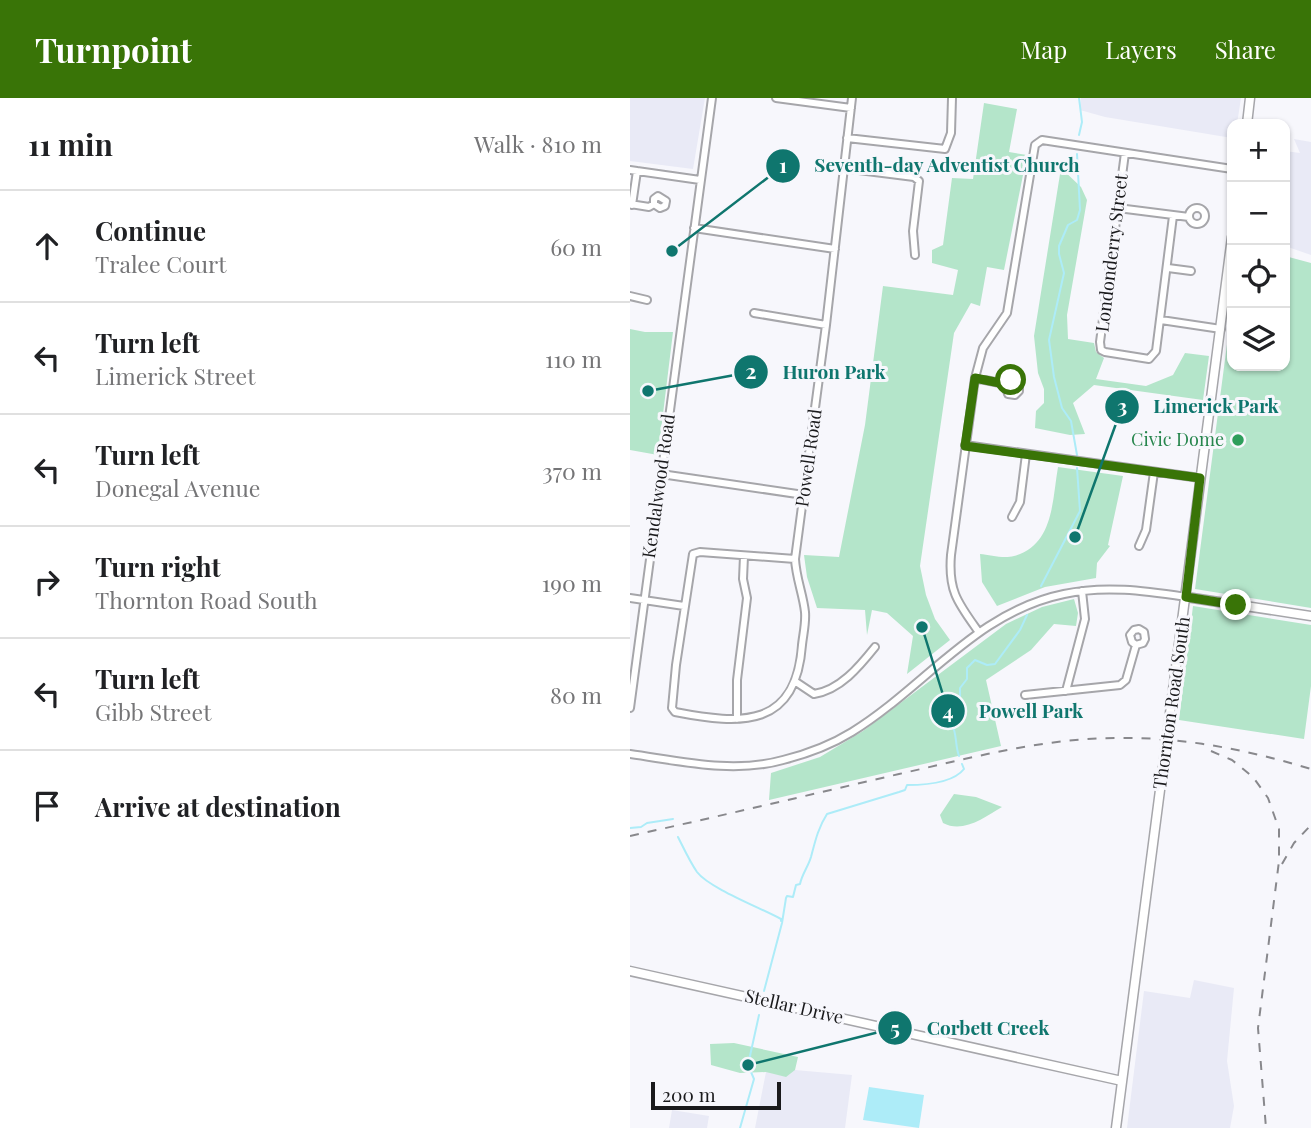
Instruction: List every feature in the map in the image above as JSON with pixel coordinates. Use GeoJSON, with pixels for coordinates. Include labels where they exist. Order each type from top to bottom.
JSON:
{"type":"FeatureCollection","features":[{"type":"Feature","properties":{"kind":"main road"},"geometry":{"type":"LineString","coordinates":[[1248,119],[1250,98]]}},
{"type":"Feature","properties":{"kind":"main road","name":"Thornton Road South"},"geometry":{"type":"LineString","coordinates":[[1116,1128],[1231,245]]}},
{"type":"Feature","properties":{"kind":"main road"},"geometry":{"type":"LineString","coordinates":[[1186,597],[1311,616]]}},
{"type":"Feature","properties":{"kind":"main road","name":"Stellar Drive"},"geometry":{"type":"LineString","coordinates":[[630,971],[1122,1081]]}},
{"type":"Feature","properties":{"kind":"street","name":"Kendalwood Road"},"geometry":{"type":"LineString","coordinates":[[630,708],[712,98]]}},
{"type":"Feature","properties":{"kind":"street"},"geometry":{"type":"LineString","coordinates":[[776,98],[851,108]]}},
{"type":"Feature","properties":{"kind":"street","name":"Powell Road"},"geometry":{"type":"LineString","coordinates":[[796,682],[801,666],[805,613],[795,573],[795,559],[843,188],[852,98]]}},
{"type":"Feature","properties":{"kind":"street"},"geometry":{"type":"LineString","coordinates":[[847,138],[945,149],[951,133],[952,98]]}},
{"type":"Feature","properties":{"kind":"street"},"geometry":{"type":"LineString","coordinates":[[978,631],[951,584],[951,555],[975,378],[984,348],[1007,313],[1035,145],[1042,140],[1227,168]]}},
{"type":"Feature","properties":{"kind":"street","name":"Londonderry Street"},"geometry":{"type":"LineString","coordinates":[[1125,153],[1101,350],[1149,359],[1156,351],[1161,320]]}},
{"type":"Feature","properties":{"kind":"street"},"geometry":{"type":"LineString","coordinates":[[843,168],[914,177],[919,181],[913,231],[915,255]]}},
{"type":"Feature","properties":{"kind":"street"},"geometry":{"type":"LineString","coordinates":[[654,204],[649,207],[631,204],[633,171],[700,180]]}},
{"type":"Feature","properties":{"kind":"street"},"geometry":{"type":"LineString","coordinates":[[1118,208],[1189,216]]}},
{"type":"Feature","properties":{"kind":"street"},"geometry":{"type":"LineString","coordinates":[[1174,216],[1161,320],[1221,329]]}},
{"type":"Feature","properties":{"kind":"street"},"geometry":{"type":"LineString","coordinates":[[694,228],[835,249]]}},
{"type":"Feature","properties":{"kind":"street"},"geometry":{"type":"LineString","coordinates":[[1168,268],[1191,271]]}},
{"type":"Feature","properties":{"kind":"street"},"geometry":{"type":"LineString","coordinates":[[630,296],[647,300]]}},
{"type":"Feature","properties":{"kind":"street"},"geometry":{"type":"LineString","coordinates":[[754,313],[826,325]]}},
{"type":"Feature","properties":{"kind":"street"},"geometry":{"type":"LineString","coordinates":[[975,378],[1005,384]]}},
{"type":"Feature","properties":{"kind":"street"},"geometry":{"type":"LineString","coordinates":[[965,446],[1200,478]]}},
{"type":"Feature","properties":{"kind":"street"},"geometry":{"type":"LineString","coordinates":[[1012,517],[1020,502],[1026,454]]}},
{"type":"Feature","properties":{"kind":"street"},"geometry":{"type":"LineString","coordinates":[[1139,546],[1146,530],[1154,472]]}},
{"type":"Feature","properties":{"kind":"street"},"geometry":{"type":"LineString","coordinates":[[661,474],[804,495]]}},
{"type":"Feature","properties":{"kind":"street"},"geometry":{"type":"LineString","coordinates":[[795,559],[700,552],[693,554],[676,664],[672,708],[675,712],[737,719],[758,717],[783,702],[796,682],[814,694],[832,690],[859,667],[875,647]]}},
{"type":"Feature","properties":{"kind":"street"},"geometry":{"type":"LineString","coordinates":[[737,719],[737,680],[747,598],[743,579],[744,556]]}},
{"type":"Feature","properties":{"kind":"street"},"geometry":{"type":"LineString","coordinates":[[630,754],[714,766],[748,767],[781,761],[820,748],[867,722],[978,631],[1024,606],[1061,594],[1082,591],[1137,590],[1186,597]]}},
{"type":"Feature","properties":{"kind":"street"},"geometry":{"type":"LineString","coordinates":[[1066,691],[1085,620],[1082,591]]}},
{"type":"Feature","properties":{"kind":"street"},"geometry":{"type":"LineString","coordinates":[[630,598],[684,606]]}},
{"type":"Feature","properties":{"kind":"street"},"geometry":{"type":"LineString","coordinates":[[1025,695],[1121,685],[1126,680],[1136,645]]}},
{"type":"Feature","properties":{"kind":"shaded area"},"geometry":{"type":"Polygon","coordinates":[[[630,98],[705,98],[693,169],[630,161],[630,98]]]}},
{"type":"Feature","properties":{"kind":"shaded area"},"geometry":{"type":"Polygon","coordinates":[[[1081,98],[1241,98],[1238,119],[1227,119],[1227,137],[1105,117],[1080,110],[1081,98]]]}},
{"type":"Feature","properties":{"kind":"shaded area"},"geometry":{"type":"Polygon","coordinates":[[[1294,139],[1311,142],[1311,255],[1290,248],[1290,152],[1300,153],[1294,139]]]}},
{"type":"Feature","properties":{"kind":"shaded area"},"geometry":{"type":"Polygon","coordinates":[[[1194,980],[1234,988],[1227,1061],[1234,1106],[1230,1128],[1127,1128],[1144,991],[1190,998],[1194,980]]]}},
{"type":"Feature","properties":{"kind":"shaded area"},"geometry":{"type":"Polygon","coordinates":[[[795,1070],[852,1075],[845,1128],[755,1128],[766,1072],[795,1070]]]}},
{"type":"Feature","properties":{"kind":"shaded area"},"geometry":{"type":"Polygon","coordinates":[[[672,1110],[709,1116],[707,1128],[669,1128],[672,1110]]]}},
{"type":"Feature","properties":{"kind":"green space"},"geometry":{"type":"Polygon","coordinates":[[[984,103],[1017,109],[1009,152],[1027,155],[1004,270],[987,267],[980,306],[971,303],[954,333],[920,566],[926,595],[935,619],[950,640],[907,674],[913,636],[887,613],[872,610],[867,635],[865,610],[817,608],[807,577],[804,555],[839,557],[865,425],[883,286],[953,295],[958,270],[932,263],[932,250],[943,245],[952,178],[973,179],[984,103]]]}},
{"type":"Feature","properties":{"kind":"green space"},"geometry":{"type":"Polygon","coordinates":[[[1061,168],[1081,187],[1087,200],[1067,315],[1068,339],[1094,343],[1096,352],[1104,358],[1096,379],[1146,386],[1173,375],[1185,353],[1209,356],[1203,400],[1094,385],[1073,403],[1085,434],[1070,435],[1035,428],[1036,411],[1044,403],[1044,389],[1038,373],[1034,336],[1061,168]]]}},
{"type":"Feature","properties":{"kind":"green space"},"geometry":{"type":"Polygon","coordinates":[[[1290,257],[1311,263],[1311,608],[1195,589],[1227,344],[1227,371],[1290,371],[1290,257]]]}},
{"type":"Feature","properties":{"kind":"green space"},"geometry":{"type":"Polygon","coordinates":[[[630,329],[673,332],[658,455],[630,450],[630,329]]]}},
{"type":"Feature","properties":{"kind":"green space"},"geometry":{"type":"Polygon","coordinates":[[[1058,467],[1123,476],[1108,545],[1110,546],[1097,563],[1096,578],[1045,587],[997,606],[982,582],[980,554],[1010,557],[1027,550],[1037,542],[1049,520],[1058,467]]]}},
{"type":"Feature","properties":{"kind":"green space"},"geometry":{"type":"Polygon","coordinates":[[[1074,599],[1078,613],[1076,626],[1054,624],[1031,650],[986,680],[1001,746],[769,800],[771,773],[820,757],[863,731],[1006,624],[1042,607],[1074,599]]]}},
{"type":"Feature","properties":{"kind":"green space"},"geometry":{"type":"Polygon","coordinates":[[[1193,606],[1311,625],[1311,686],[1304,739],[1179,720],[1193,606]]]}},
{"type":"Feature","properties":{"kind":"green space"},"geometry":{"type":"Polygon","coordinates":[[[954,794],[976,797],[1002,807],[974,823],[951,826],[943,823],[940,815],[954,794]]]}},
{"type":"Feature","properties":{"kind":"green space"},"geometry":{"type":"Polygon","coordinates":[[[734,1043],[798,1057],[795,1070],[786,1077],[766,1072],[740,1073],[711,1065],[710,1044],[734,1043]]]}},
{"type":"Feature","properties":{"kind":"water"},"geometry":{"type":"Polygon","coordinates":[[[869,1087],[924,1095],[919,1128],[863,1120],[869,1087]]]}},
{"type":"Feature","properties":{"kind":"waterway"},"geometry":{"type":"LineString","coordinates":[[1079,98],[1082,122],[1079,135]]}},
{"type":"Feature","properties":{"kind":"waterway"},"geometry":{"type":"LineString","coordinates":[[1077,154],[1080,210],[1077,220],[1068,225],[1059,246],[1064,273],[1049,340],[1054,377],[1062,408],[1071,421],[1077,455]]}},
{"type":"Feature","properties":{"kind":"waterway"},"geometry":{"type":"LineString","coordinates":[[1041,586],[1080,511],[1077,468]]}},
{"type":"Feature","properties":{"kind":"waterway"},"geometry":{"type":"LineString","coordinates":[[959,756],[952,725],[960,706],[960,688],[967,679],[967,668],[975,660],[987,665],[995,664],[1020,630],[1027,615]]}},
{"type":"Feature","properties":{"kind":"waterway"},"geometry":{"type":"LineString","coordinates":[[764,991],[786,898],[793,897],[796,885],[800,884],[827,814],[905,790],[907,785],[946,780],[959,774],[964,769],[962,764]]}},
{"type":"Feature","properties":{"kind":"waterway"},"geometry":{"type":"LineString","coordinates":[[630,828],[673,819]]}},
{"type":"Feature","properties":{"kind":"waterway"},"geometry":{"type":"LineString","coordinates":[[678,837],[694,868],[703,878],[781,921]]}},
{"type":"Feature","properties":{"kind":"waterway"},"geometry":{"type":"LineString","coordinates":[[740,1128],[754,1079],[748,1065],[759,1015]]}},
{"type":"Feature","properties":{"kind":"railway"},"geometry":{"type":"LineString","coordinates":[[630,836],[980,756],[1062,741],[1143,738],[1191,742],[1264,756],[1311,769]]}},
{"type":"Feature","properties":{"kind":"railway"},"geometry":{"type":"LineString","coordinates":[[1211,751],[1232,760],[1253,777],[1268,798],[1279,829],[1279,861],[1258,1028],[1266,1128]]}},
{"type":"Feature","properties":{"kind":"railway"},"geometry":{"type":"LineString","coordinates":[[1282,864],[1294,843],[1311,825]]}},
{"type":"Feature","properties":{"kind":"place","name":"Seventh-day Adventist Church"},"geometry":{"type":"Point","coordinates":[672,251]}},
{"type":"Feature","properties":{"kind":"place","name":"Huron Park"},"geometry":{"type":"Point","coordinates":[648,391]}},
{"type":"Feature","properties":{"kind":"place","name":"Civic Dome"},"geometry":{"type":"Point","coordinates":[1238,440]}},
{"type":"Feature","properties":{"kind":"place","name":"Limerick Park"},"geometry":{"type":"Point","coordinates":[1075,537]}},
{"type":"Feature","properties":{"kind":"place","name":"Powell Park"},"geometry":{"type":"Point","coordinates":[922,627]}},
{"type":"Feature","properties":{"kind":"place","name":"Corbett Creek"},"geometry":{"type":"Point","coordinates":[748,1065]}},
{"type":"Feature","properties":{"kind":"route"},"geometry":{"type":"LineString","coordinates":[[1011,380],[1005,384],[975,378],[965,446],[1200,478],[1186,597],[1236,605]]}}]}
